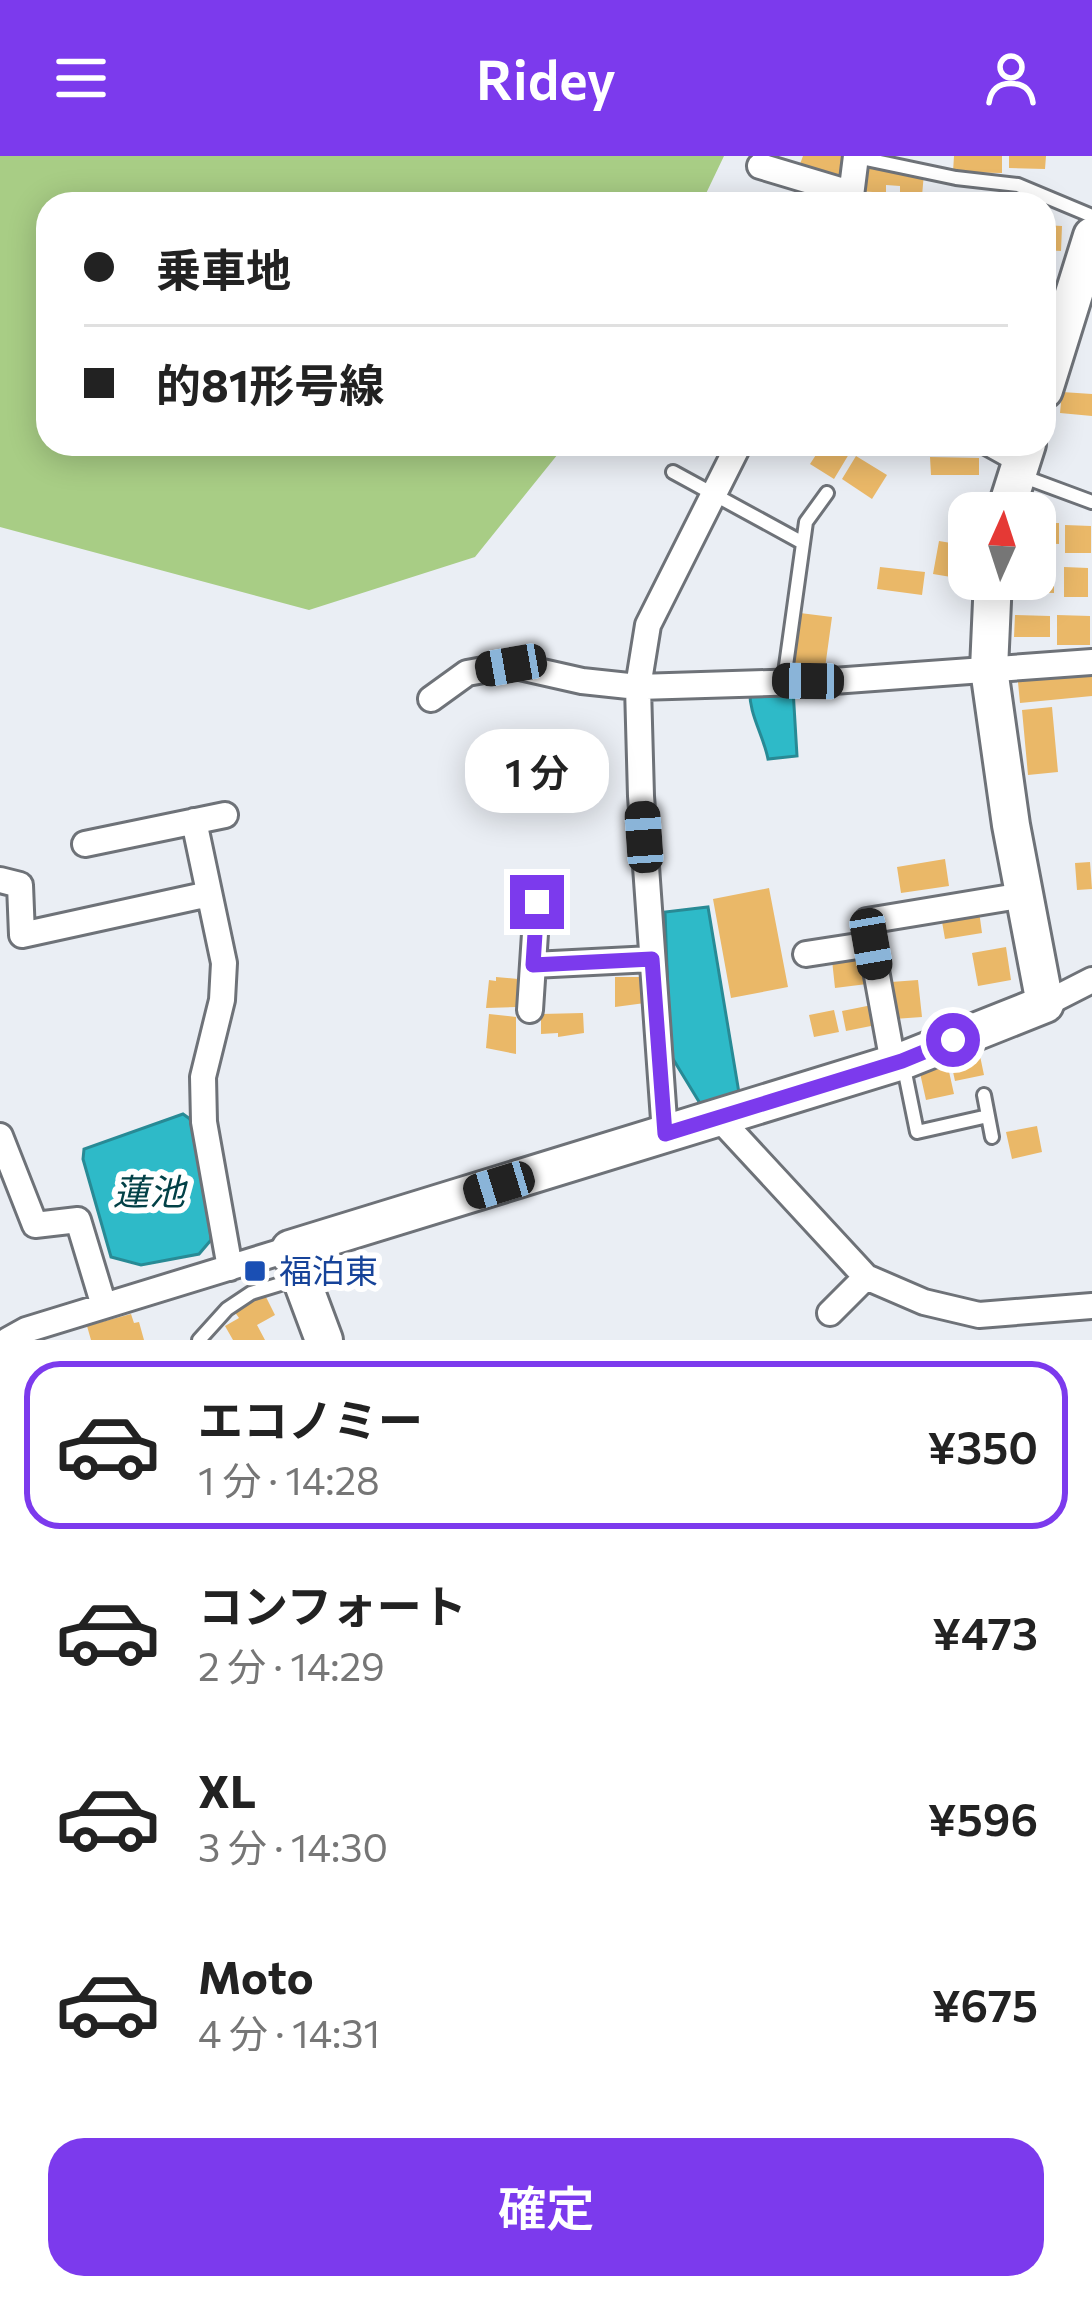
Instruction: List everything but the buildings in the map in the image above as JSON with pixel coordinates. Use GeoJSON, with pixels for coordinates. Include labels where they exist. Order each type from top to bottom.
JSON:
{"type":"FeatureCollection","features":[{"type":"Feature","properties":{"kind":"street"},"geometry":{"type":"LineString","coordinates":[[851,192],[856,156]]}},
{"type":"Feature","properties":{"kind":"street"},"geometry":{"type":"LineString","coordinates":[[760,166],[833,192]]}},
{"type":"Feature","properties":{"kind":"street"},"geometry":{"type":"LineString","coordinates":[[1056,352],[1092,236]]}},
{"type":"Feature","properties":{"kind":"street"},"geometry":{"type":"LineString","coordinates":[[665,1134],[638,687],[648,625],[733,456]]}},
{"type":"Feature","properties":{"kind":"street"},"geometry":{"type":"LineString","coordinates":[[1011,492],[1022,462]]}},
{"type":"Feature","properties":{"kind":"street"},"geometry":{"type":"LineString","coordinates":[[992,600],[989,669],[1045,1004]]}},
{"type":"Feature","properties":{"kind":"street"},"geometry":{"type":"LineString","coordinates":[[431,699],[467,674],[511,665],[638,687],[833,681],[1092,662]]}},
{"type":"Feature","properties":{"kind":"street"},"geometry":{"type":"LineString","coordinates":[[85,844],[225,815]]}},
{"type":"Feature","properties":{"kind":"street"},"geometry":{"type":"LineString","coordinates":[[194,821],[224,963],[222,1000],[203,1077],[204,1122],[230,1268]]}},
{"type":"Feature","properties":{"kind":"street"},"geometry":{"type":"LineString","coordinates":[[0,880],[20,885],[22,935],[209,894]]}},
{"type":"Feature","properties":{"kind":"street"},"geometry":{"type":"LineString","coordinates":[[898,1062],[867,921],[1024,895]]}},
{"type":"Feature","properties":{"kind":"street"},"geometry":{"type":"LineString","coordinates":[[530,1010],[537,902]]}},
{"type":"Feature","properties":{"kind":"street"},"geometry":{"type":"LineString","coordinates":[[806,954],[871,944]]}},
{"type":"Feature","properties":{"kind":"street"},"geometry":{"type":"LineString","coordinates":[[533,965],[652,959]]}},
{"type":"Feature","properties":{"kind":"street"},"geometry":{"type":"LineString","coordinates":[[8,1340],[26,1330],[230,1268],[296,1264],[665,1134],[898,1062],[1045,1004],[1092,980]]}},
{"type":"Feature","properties":{"kind":"street"},"geometry":{"type":"LineString","coordinates":[[718,1118],[866,1277],[924,1302],[979,1316],[1092,1306]]}},
{"type":"Feature","properties":{"kind":"street"},"geometry":{"type":"LineString","coordinates":[[0,1136],[35,1225],[78,1220],[104,1306]]}},
{"type":"Feature","properties":{"kind":"street"},"geometry":{"type":"LineString","coordinates":[[296,1264],[324,1340]]}},
{"type":"Feature","properties":{"kind":"street"},"geometry":{"type":"LineString","coordinates":[[830,1313],[866,1277]]}},
{"type":"Feature","properties":{"kind":"lane"},"geometry":{"type":"LineString","coordinates":[[856,156],[1035,192]]}},
{"type":"Feature","properties":{"kind":"lane"},"geometry":{"type":"LineString","coordinates":[[1056,201],[1092,216]]}},
{"type":"Feature","properties":{"kind":"lane"},"geometry":{"type":"LineString","coordinates":[[1022,462],[1092,502]]}},
{"type":"Feature","properties":{"kind":"lane"},"geometry":{"type":"LineString","coordinates":[[673,472],[803,543]]}},
{"type":"Feature","properties":{"kind":"lane"},"geometry":{"type":"LineString","coordinates":[[784,680],[806,522],[827,493]]}},
{"type":"Feature","properties":{"kind":"lane"},"geometry":{"type":"LineString","coordinates":[[898,1062],[917,1132],[988,1116]]}},
{"type":"Feature","properties":{"kind":"lane"},"geometry":{"type":"LineString","coordinates":[[984,1095],[992,1137]]}},
{"type":"Feature","properties":{"kind":"lane"},"geometry":{"type":"LineString","coordinates":[[199,1340],[227,1309],[296,1264]]}},
{"type":"Feature","properties":{"kind":"green space"},"geometry":{"type":"Polygon","coordinates":[[[0,156],[724,156],[707,192],[36,192],[36,456],[556,456],[475,557],[309,610],[0,527],[0,156]]]}},
{"type":"Feature","properties":{"kind":"water"},"geometry":{"type":"Polygon","coordinates":[[[750,688],[793,689],[797,756],[768,759],[750,688]]]}},
{"type":"Feature","properties":{"kind":"water"},"geometry":{"type":"Polygon","coordinates":[[[708,907],[739,1093],[701,1105],[670,1054],[665,912],[708,907]]]}},
{"type":"Feature","properties":{"kind":"water","name":"蓮池"},"geometry":{"type":"Polygon","coordinates":[[[183,1114],[190,1119],[211,1240],[199,1254],[141,1265],[111,1257],[84,1149],[183,1114]]]}},
{"type":"Feature","properties":{"kind":"place","name":"福泊東"},"geometry":{"type":"Point","coordinates":[255,1271]}},
{"type":"Feature","properties":{"kind":"route"},"geometry":{"type":"LineString","coordinates":[[537,902],[533,965],[652,959],[665,1134],[902,1061],[953,1040]]}}]}
